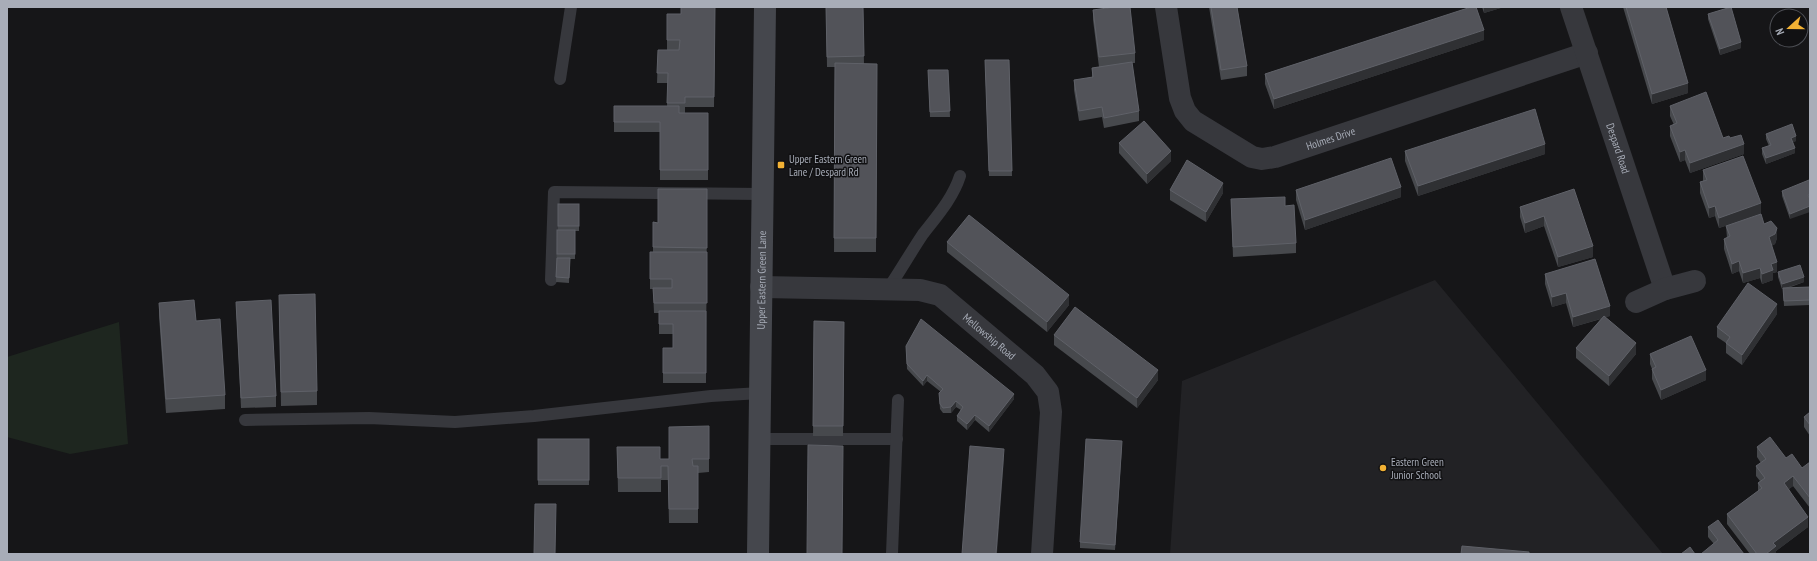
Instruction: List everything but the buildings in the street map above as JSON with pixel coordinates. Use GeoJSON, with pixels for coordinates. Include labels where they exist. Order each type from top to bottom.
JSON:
{"type":"FeatureCollection","features":[{"type":"Feature","properties":{"kind":"street","name":"Upper Eastern Green Lane"},"geometry":{"type":"LineString","coordinates":[[754,552],[760,439],[765,7]]}},
{"type":"Feature","properties":{"kind":"street","name":"Holmes Drive"},"geometry":{"type":"LineString","coordinates":[[1166,7],[1180,98],[1185,111],[1193,121],[1252,157],[1262,159],[1275,157],[1587,53]]}},
{"type":"Feature","properties":{"kind":"street","name":"Despard Road"},"geometry":{"type":"LineString","coordinates":[[1571,7],[1665,289]]}},
{"type":"Feature","properties":{"kind":"street"},"geometry":{"type":"LineString","coordinates":[[1636,302],[1665,289],[1695,281]]}},
{"type":"Feature","properties":{"kind":"street","name":"Mellowship Road"},"geometry":{"type":"LineString","coordinates":[[761,287],[920,290],[940,295],[1035,376],[1048,392],[1050,412],[1042,554]]}},
{"type":"Feature","properties":{"kind":"lane"},"geometry":{"type":"LineString","coordinates":[[560,79],[571,7]]}},
{"type":"Feature","properties":{"kind":"lane"},"geometry":{"type":"LineString","coordinates":[[888,289],[923,235],[945,205],[957,185],[960,176]]}},
{"type":"Feature","properties":{"kind":"lane"},"geometry":{"type":"LineString","coordinates":[[551,280],[554,192],[762,194]]}},
{"type":"Feature","properties":{"kind":"lane"},"geometry":{"type":"LineString","coordinates":[[245,420],[369,418],[455,422],[534,416],[711,396],[760,393]]}},
{"type":"Feature","properties":{"kind":"lane"},"geometry":{"type":"LineString","coordinates":[[892,554],[898,400]]}},
{"type":"Feature","properties":{"kind":"lane"},"geometry":{"type":"LineString","coordinates":[[760,439],[897,439]]}},
{"type":"Feature","properties":{"kind":"shaded area","name":"Eastern Green Junior School"},"geometry":{"type":"Polygon","coordinates":[[[1435,280],[1663,554],[1170,554],[1182,381],[1435,280]]]}},
{"type":"Feature","properties":{"kind":"shaded area"},"geometry":{"type":"Polygon","coordinates":[[[119,322],[128,444],[70,454],[7,437],[7,357],[119,322]]]}},
{"type":"Feature","properties":{"kind":"place","name":"Upper Eastern Green Lane / Despard Rd"},"geometry":{"type":"Point","coordinates":[781,165]}},
{"type":"Feature","properties":{"kind":"place","name":"Eastern Green Junior School"},"geometry":{"type":"Point","coordinates":[1383,468]}}]}
